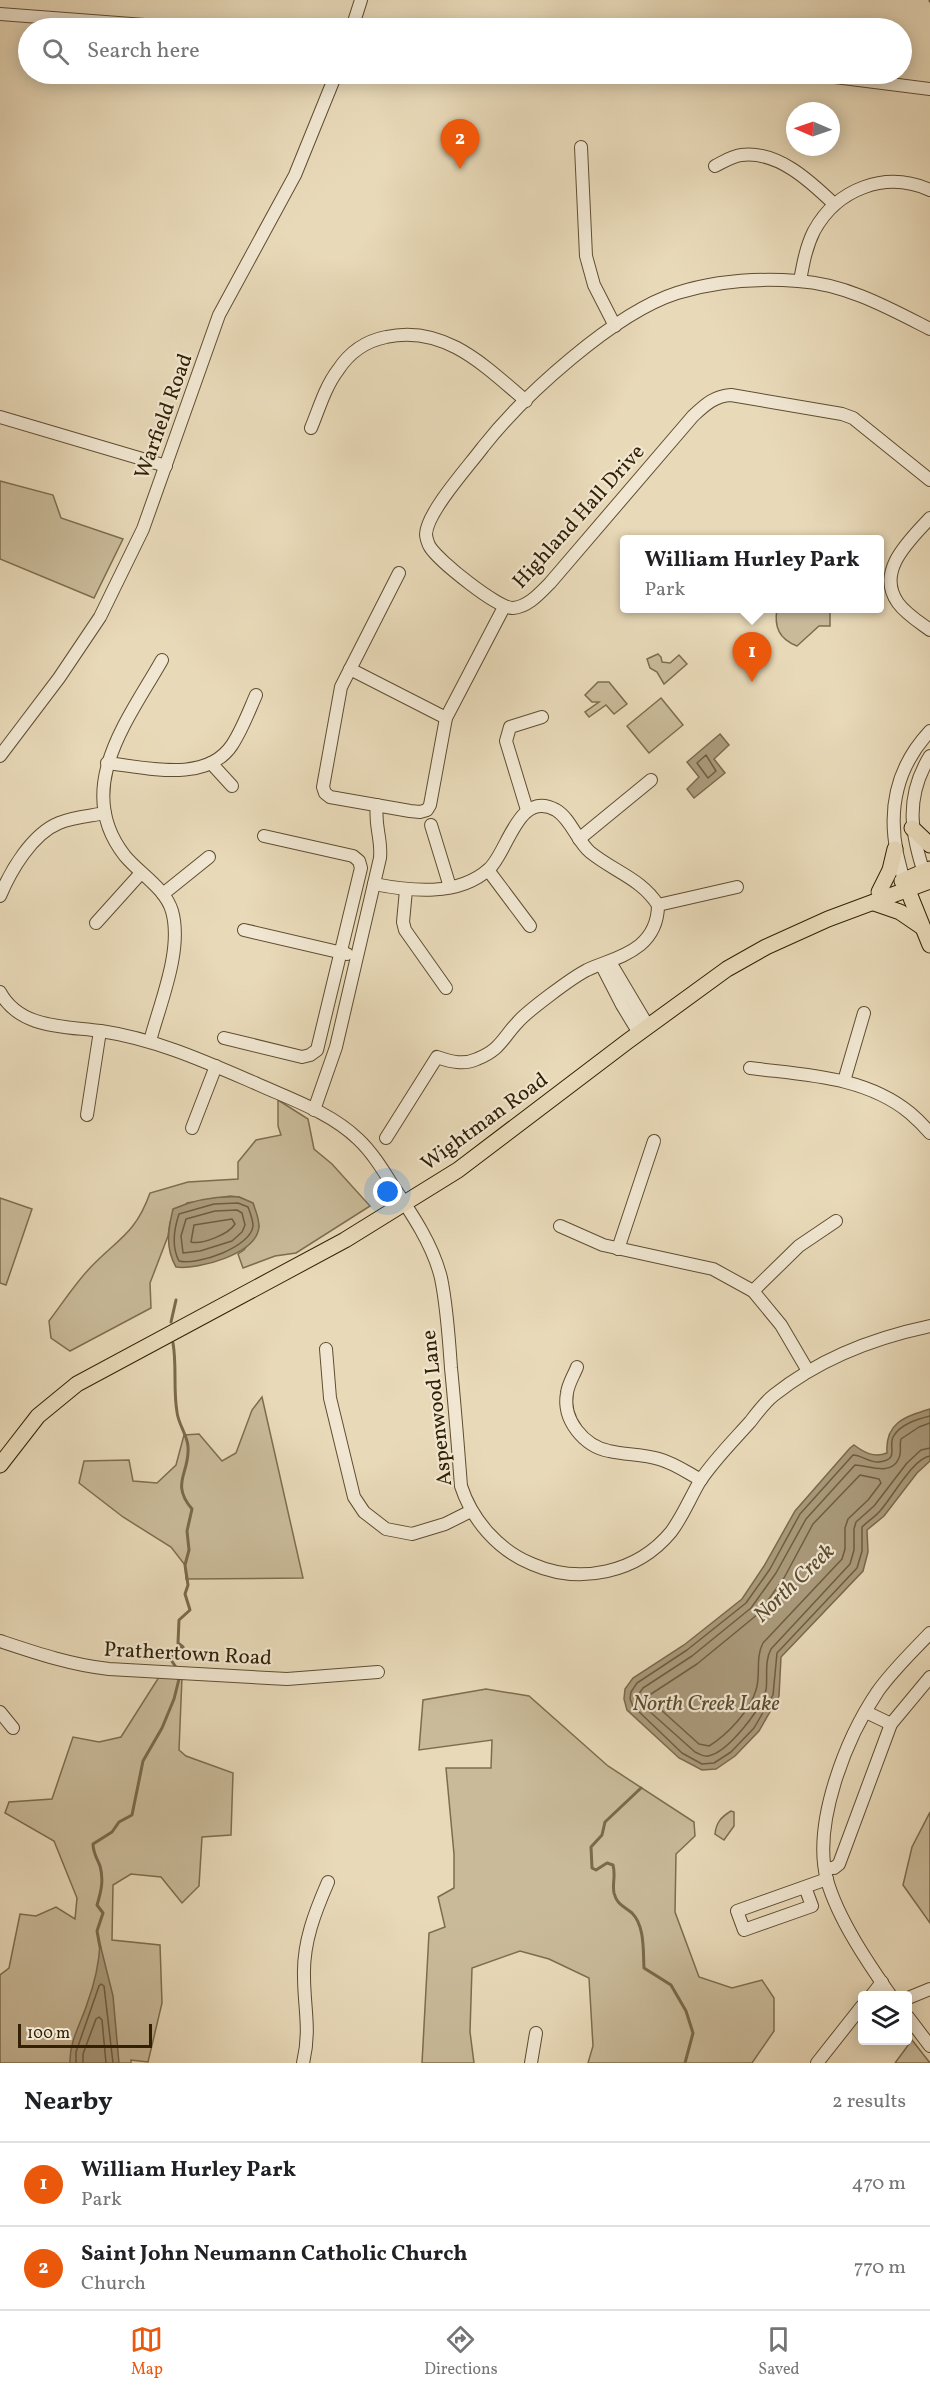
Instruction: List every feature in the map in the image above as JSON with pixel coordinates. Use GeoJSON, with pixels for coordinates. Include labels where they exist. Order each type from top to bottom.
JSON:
{"type":"FeatureCollection","features":[{"type":"Feature","properties":{"kind":"main road"},"geometry":{"type":"LineString","coordinates":[[912,828],[930,845]]}},
{"type":"Feature","properties":{"kind":"main road"},"geometry":{"type":"LineString","coordinates":[[895,849],[890,870],[877,897],[923,927]]}},
{"type":"Feature","properties":{"kind":"main road","name":"Wightman Road"},"geometry":{"type":"LineString","coordinates":[[0,1465],[38,1416],[77,1384],[345,1240],[458,1170],[727,969],[766,947],[848,911],[859,901],[877,897],[906,884],[928,879]]}},
{"type":"Feature","properties":{"kind":"main road"},"geometry":{"type":"LineString","coordinates":[[906,884],[930,945]]}},
{"type":"Feature","properties":{"kind":"street"},"geometry":{"type":"LineString","coordinates":[[355,18],[361,0]]}},
{"type":"Feature","properties":{"kind":"street"},"geometry":{"type":"LineString","coordinates":[[0,14],[53,18]]}},
{"type":"Feature","properties":{"kind":"street","name":"Warfield Road"},"geometry":{"type":"LineString","coordinates":[[0,756],[59,678],[100,617],[143,529],[219,315],[296,175],[332,84]]}},
{"type":"Feature","properties":{"kind":"street"},"geometry":{"type":"LineString","coordinates":[[890,84],[930,89]]}},
{"type":"Feature","properties":{"kind":"street"},"geometry":{"type":"LineString","coordinates":[[581,147],[586,256],[594,285],[615,326]]}},
{"type":"Feature","properties":{"kind":"street"},"geometry":{"type":"LineString","coordinates":[[715,166],[738,155],[762,156],[796,171],[834,204]]}},
{"type":"Feature","properties":{"kind":"street"},"geometry":{"type":"LineString","coordinates":[[800,281],[806,251],[813,233],[834,204],[862,187],[875,183],[908,183],[930,190]]}},
{"type":"Feature","properties":{"kind":"street","name":"Highland Hall Drive"},"geometry":{"type":"LineString","coordinates":[[930,329],[859,295],[800,281],[753,280],[676,293],[615,326],[574,356],[526,401],[490,438],[461,476],[430,518],[426,534],[430,547],[488,598],[504,608],[524,605],[550,583],[693,416],[716,397],[731,394],[842,414],[853,418],[930,480]]}},
{"type":"Feature","properties":{"kind":"street"},"geometry":{"type":"LineString","coordinates":[[311,428],[328,386],[351,354],[378,339],[398,334],[417,334],[448,342],[497,376],[526,401]]}},
{"type":"Feature","properties":{"kind":"street"},"geometry":{"type":"LineString","coordinates":[[0,417],[166,466]]}},
{"type":"Feature","properties":{"kind":"street"},"geometry":{"type":"LineString","coordinates":[[930,518],[897,556],[892,569],[893,594],[898,603],[930,630]]}},
{"type":"Feature","properties":{"kind":"street"},"geometry":{"type":"LineString","coordinates":[[399,573],[338,696],[323,787],[325,793],[330,796],[420,812],[427,810],[430,805],[446,718],[504,608]]}},
{"type":"Feature","properties":{"kind":"street"},"geometry":{"type":"LineString","coordinates":[[150,1041],[174,946],[172,912],[163,894],[141,873],[115,842],[105,813],[102,794],[107,764],[115,742],[162,660]]}},
{"type":"Feature","properties":{"kind":"street"},"geometry":{"type":"LineString","coordinates":[[350,669],[446,718]]}},
{"type":"Feature","properties":{"kind":"street"},"geometry":{"type":"LineString","coordinates":[[107,764],[183,770],[211,763],[232,745],[256,695]]}},
{"type":"Feature","properties":{"kind":"street"},"geometry":{"type":"LineString","coordinates":[[528,810],[506,741],[507,733],[510,728],[542,717]]}},
{"type":"Feature","properties":{"kind":"street"},"geometry":{"type":"LineString","coordinates":[[906,884],[895,849],[893,818],[896,793],[914,750],[930,730]]}},
{"type":"Feature","properties":{"kind":"street"},"geometry":{"type":"LineString","coordinates":[[928,879],[912,828],[912,808],[915,792],[930,756]]}},
{"type":"Feature","properties":{"kind":"street"},"geometry":{"type":"LineString","coordinates":[[211,763],[232,786]]}},
{"type":"Feature","properties":{"kind":"street"},"geometry":{"type":"LineString","coordinates":[[579,838],[651,780]]}},
{"type":"Feature","properties":{"kind":"street"},"geometry":{"type":"LineString","coordinates":[[314,1110],[336,1047],[381,850],[375,824],[377,804]]}},
{"type":"Feature","properties":{"kind":"street"},"geometry":{"type":"LineString","coordinates":[[374,884],[406,890],[450,887],[469,880],[488,870],[500,855],[516,821],[528,810],[539,807],[556,810],[596,857],[643,886],[658,905],[658,917],[650,935],[640,945],[606,964],[577,976],[517,1022],[505,1040],[485,1056],[462,1063],[437,1057],[386,1138]]}},
{"type":"Feature","properties":{"kind":"street"},"geometry":{"type":"LineString","coordinates":[[0,896],[5,883],[26,852],[50,828],[75,818],[105,813]]}},
{"type":"Feature","properties":{"kind":"street"},"geometry":{"type":"LineString","coordinates":[[431,825],[450,887]]}},
{"type":"Feature","properties":{"kind":"street"},"geometry":{"type":"LineString","coordinates":[[224,1038],[302,1057],[317,1050],[360,868],[359,861],[353,855],[264,836]]}},
{"type":"Feature","properties":{"kind":"street"},"geometry":{"type":"LineString","coordinates":[[163,894],[208,857]]}},
{"type":"Feature","properties":{"kind":"street"},"geometry":{"type":"LineString","coordinates":[[488,870],[530,926]]}},
{"type":"Feature","properties":{"kind":"street"},"geometry":{"type":"LineString","coordinates":[[96,923],[141,873]]}},
{"type":"Feature","properties":{"kind":"street"},"geometry":{"type":"LineString","coordinates":[[658,905],[737,887]]}},
{"type":"Feature","properties":{"kind":"street"},"geometry":{"type":"LineString","coordinates":[[406,890],[403,922],[405,930],[447,988]]}},
{"type":"Feature","properties":{"kind":"street"},"geometry":{"type":"LineString","coordinates":[[244,930],[356,957]]}},
{"type":"Feature","properties":{"kind":"street"},"geometry":{"type":"LineString","coordinates":[[606,964],[644,1029]]}},
{"type":"Feature","properties":{"kind":"street","name":"Aspenwood Lane"},"geometry":{"type":"LineString","coordinates":[[0,992],[4,1009],[47,1025],[100,1031],[150,1041],[216,1066],[314,1110],[336,1122],[359,1139],[428,1242],[441,1277],[450,1345],[461,1486],[471,1511],[492,1537],[507,1550],[524,1561],[544,1569],[592,1575],[638,1561],[657,1548],[682,1516],[701,1480],[772,1396],[808,1371],[861,1345],[895,1333],[930,1326]]}},
{"type":"Feature","properties":{"kind":"street"},"geometry":{"type":"LineString","coordinates":[[844,1081],[864,1013]]}},
{"type":"Feature","properties":{"kind":"street"},"geometry":{"type":"LineString","coordinates":[[87,1115],[100,1031]]}},
{"type":"Feature","properties":{"kind":"street"},"geometry":{"type":"LineString","coordinates":[[192,1128],[216,1066]]}},
{"type":"Feature","properties":{"kind":"street"},"geometry":{"type":"LineString","coordinates":[[750,1068],[844,1081],[880,1095],[910,1113],[930,1133]]}},
{"type":"Feature","properties":{"kind":"street"},"geometry":{"type":"LineString","coordinates":[[618,1249],[654,1141]]}},
{"type":"Feature","properties":{"kind":"street"},"geometry":{"type":"LineString","coordinates":[[753,1292],[799,1246],[836,1221]]}},
{"type":"Feature","properties":{"kind":"street"},"geometry":{"type":"LineString","coordinates":[[560,1226],[603,1245],[713,1269],[753,1292],[781,1325],[808,1371]]}},
{"type":"Feature","properties":{"kind":"street"},"geometry":{"type":"LineString","coordinates":[[326,1349],[330,1398],[354,1497],[364,1512],[386,1529],[412,1534],[445,1524],[471,1511]]}},
{"type":"Feature","properties":{"kind":"street"},"geometry":{"type":"LineString","coordinates":[[577,1367],[567,1391],[566,1402],[575,1429],[585,1440],[594,1447],[608,1451],[661,1459],[701,1480]]}},
{"type":"Feature","properties":{"kind":"street"},"geometry":{"type":"LineString","coordinates":[[888,1991],[842,1915],[826,1874],[823,1852],[831,1800],[853,1738],[866,1712],[890,1676],[930,1633]]}},
{"type":"Feature","properties":{"kind":"street","name":"Prathertown Road"},"geometry":{"type":"LineString","coordinates":[[0,1641],[59,1660],[109,1669],[287,1679],[378,1672]]}},
{"type":"Feature","properties":{"kind":"street"},"geometry":{"type":"LineString","coordinates":[[804,1887],[812,1906],[744,1930],[737,1911],[804,1887],[839,1864],[891,1724],[930,1677]]}},
{"type":"Feature","properties":{"kind":"street"},"geometry":{"type":"LineString","coordinates":[[0,1712],[13,1728]]}},
{"type":"Feature","properties":{"kind":"street"},"geometry":{"type":"LineString","coordinates":[[866,1712],[891,1724]]}},
{"type":"Feature","properties":{"kind":"street"},"geometry":{"type":"LineString","coordinates":[[303,2063],[307,2045],[308,2020],[304,1976],[306,1946],[314,1915],[328,1882]]}},
{"type":"Feature","properties":{"kind":"street"},"geometry":{"type":"LineString","coordinates":[[874,1991],[882,1982]]}},
{"type":"Feature","properties":{"kind":"street"},"geometry":{"type":"LineString","coordinates":[[912,1996],[930,1989]]}},
{"type":"Feature","properties":{"kind":"street"},"geometry":{"type":"LineString","coordinates":[[817,2063],[858,2011]]}},
{"type":"Feature","properties":{"kind":"street"},"geometry":{"type":"LineString","coordinates":[[912,2022],[930,2046]]}},
{"type":"Feature","properties":{"kind":"street"},"geometry":{"type":"LineString","coordinates":[[531,2063],[536,2033]]}},
{"type":"Feature","properties":{"kind":"shaded area"},"geometry":{"type":"Polygon","coordinates":[[[0,481],[53,495],[61,518],[123,539],[94,598],[0,559],[0,481]]]}},
{"type":"Feature","properties":{"kind":"shaded area"},"geometry":{"type":"Polygon","coordinates":[[[777,613],[830,613],[830,626],[819,626],[797,646],[782,636],[776,621],[777,613]]]}},
{"type":"Feature","properties":{"kind":"shaded area"},"geometry":{"type":"Polygon","coordinates":[[[658,654],[662,662],[670,663],[679,655],[687,664],[664,684],[657,672],[650,668],[647,659],[658,654]]]}},
{"type":"Feature","properties":{"kind":"shaded area"},"geometry":{"type":"Polygon","coordinates":[[[598,682],[609,682],[627,704],[614,714],[606,705],[589,717],[585,712],[599,702],[592,702],[585,695],[598,682]]]}},
{"type":"Feature","properties":{"kind":"shaded area"},"geometry":{"type":"Polygon","coordinates":[[[661,698],[683,725],[649,753],[627,726],[661,698]]]}},
{"type":"Feature","properties":{"kind":"shaded area"},"geometry":{"type":"Polygon","coordinates":[[[278,1100],[308,1119],[314,1149],[332,1164],[370,1206],[296,1253],[275,1256],[243,1268],[238,1254],[244,1250],[259,1227],[253,1203],[230,1196],[187,1203],[170,1222],[168,1236],[150,1283],[151,1308],[70,1351],[51,1338],[49,1321],[84,1275],[131,1228],[150,1193],[188,1182],[238,1179],[238,1162],[256,1140],[281,1135],[278,1126],[278,1100]]]}},
{"type":"Feature","properties":{"kind":"shaded area"},"geometry":{"type":"Polygon","coordinates":[[[0,1198],[32,1209],[6,1285],[0,1283],[0,1198]]]}},
{"type":"Feature","properties":{"kind":"shaded area"},"geometry":{"type":"Polygon","coordinates":[[[262,1397],[303,1578],[186,1579],[185,1565],[171,1547],[123,1517],[79,1483],[84,1461],[129,1460],[133,1481],[157,1483],[176,1465],[184,1435],[199,1434],[222,1461],[236,1453],[252,1410],[262,1397]]]}},
{"type":"Feature","properties":{"kind":"shaded area"},"geometry":{"type":"Polygon","coordinates":[[[159,1677],[182,1677],[179,1750],[186,1756],[233,1773],[231,1835],[202,1837],[199,1886],[182,1903],[161,1877],[131,1874],[113,1885],[112,1940],[160,1945],[162,2003],[148,2062],[131,2060],[131,2063],[0,2063],[0,1975],[9,1968],[20,1914],[36,1916],[56,1907],[75,1919],[77,1898],[54,1841],[5,1813],[9,1802],[52,1799],[73,1737],[99,1742],[121,1737],[159,1677]]]}},
{"type":"Feature","properties":{"kind":"shaded area"},"geometry":{"type":"Polygon","coordinates":[[[486,1689],[529,1696],[608,1766],[694,1822],[695,1836],[676,1854],[675,1912],[699,1977],[732,1988],[762,1980],[774,1998],[774,2031],[752,2063],[588,2063],[593,2046],[589,1978],[549,1959],[520,1951],[472,1968],[470,2032],[474,2063],[422,2063],[429,1933],[445,1927],[438,1897],[454,1888],[454,1854],[446,1768],[491,1768],[492,1740],[419,1750],[423,1700],[486,1689]]]}},
{"type":"Feature","properties":{"kind":"shaded area"},"geometry":{"type":"Polygon","coordinates":[[[731,1811],[734,1812],[734,1826],[724,1840],[715,1834],[720,1821],[731,1811]]]}},
{"type":"Feature","properties":{"kind":"shaded area"},"geometry":{"type":"Polygon","coordinates":[[[930,1812],[930,1923],[903,1885],[912,1847],[930,1812]]]}},
{"type":"Feature","properties":{"kind":"shaded area"},"geometry":{"type":"Polygon","coordinates":[[[912,2040],[930,2063],[895,2063],[908,2045],[912,2045],[912,2040]]]}},
{"type":"Feature","properties":{"kind":"water"},"geometry":{"type":"Polygon","coordinates":[[[720,734],[729,745],[714,759],[725,773],[694,798],[687,789],[699,777],[687,762],[720,734]]]}},
{"type":"Feature","properties":{"kind":"water"},"geometry":{"type":"Polygon","coordinates":[[[239,1197],[253,1203],[258,1220],[256,1236],[249,1245],[212,1263],[176,1267],[170,1253],[168,1239],[173,1209],[206,1199],[239,1197]]]}},
{"type":"Feature","properties":{"kind":"water","name":"North Creek Lake"},"geometry":{"type":"Polygon","coordinates":[[[930,1409],[930,1461],[917,1473],[884,1516],[867,1530],[868,1552],[863,1571],[781,1657],[779,1696],[759,1731],[735,1756],[716,1769],[702,1770],[679,1758],[627,1710],[624,1699],[625,1689],[633,1678],[684,1645],[742,1599],[764,1566],[795,1511],[850,1448],[854,1445],[874,1455],[887,1453],[887,1443],[893,1428],[904,1419],[930,1409]]]}},
{"type":"Feature","properties":{"kind":"water"},"geometry":{"type":"Polygon","coordinates":[[[100,1944],[113,1996],[119,2063],[70,2063],[73,2040],[94,1982],[100,1944]]]}},
{"type":"Feature","properties":{"kind":"waterway"},"geometry":{"type":"LineString","coordinates":[[171,1322],[176,1300]]}},
{"type":"Feature","properties":{"kind":"waterway"},"geometry":{"type":"LineString","coordinates":[[173,1343],[177,1412],[188,1447],[182,1478],[182,1492],[192,1509],[187,1531],[189,1550],[185,1565],[188,1585],[185,1594],[190,1610],[179,1620],[178,1643],[183,1647],[174,1654],[171,1660],[178,1670]]}},
{"type":"Feature","properties":{"kind":"waterway"},"geometry":{"type":"LineString","coordinates":[[100,1947],[97,1931],[103,1913],[97,1905],[102,1876],[93,1844],[112,1832],[119,1822],[132,1815],[143,1761],[162,1728],[174,1699],[179,1679]]}},
{"type":"Feature","properties":{"kind":"waterway","name":"North Creek"},"geometry":{"type":"LineString","coordinates":[[641,1788],[605,1822],[602,1835],[591,1847],[592,1868],[596,1870],[607,1863],[613,1865],[615,1897],[632,1913],[639,1925],[644,1968],[671,1985],[686,2011],[693,2033],[685,2063]]}},
{"type":"Feature","properties":{"kind":"place","name":"Saint John Neumann Catholic Church"},"geometry":{"type":"Point","coordinates":[460,169]}},
{"type":"Feature","properties":{"kind":"place","name":"William Hurley Park"},"geometry":{"type":"Point","coordinates":[752,682]}}]}
